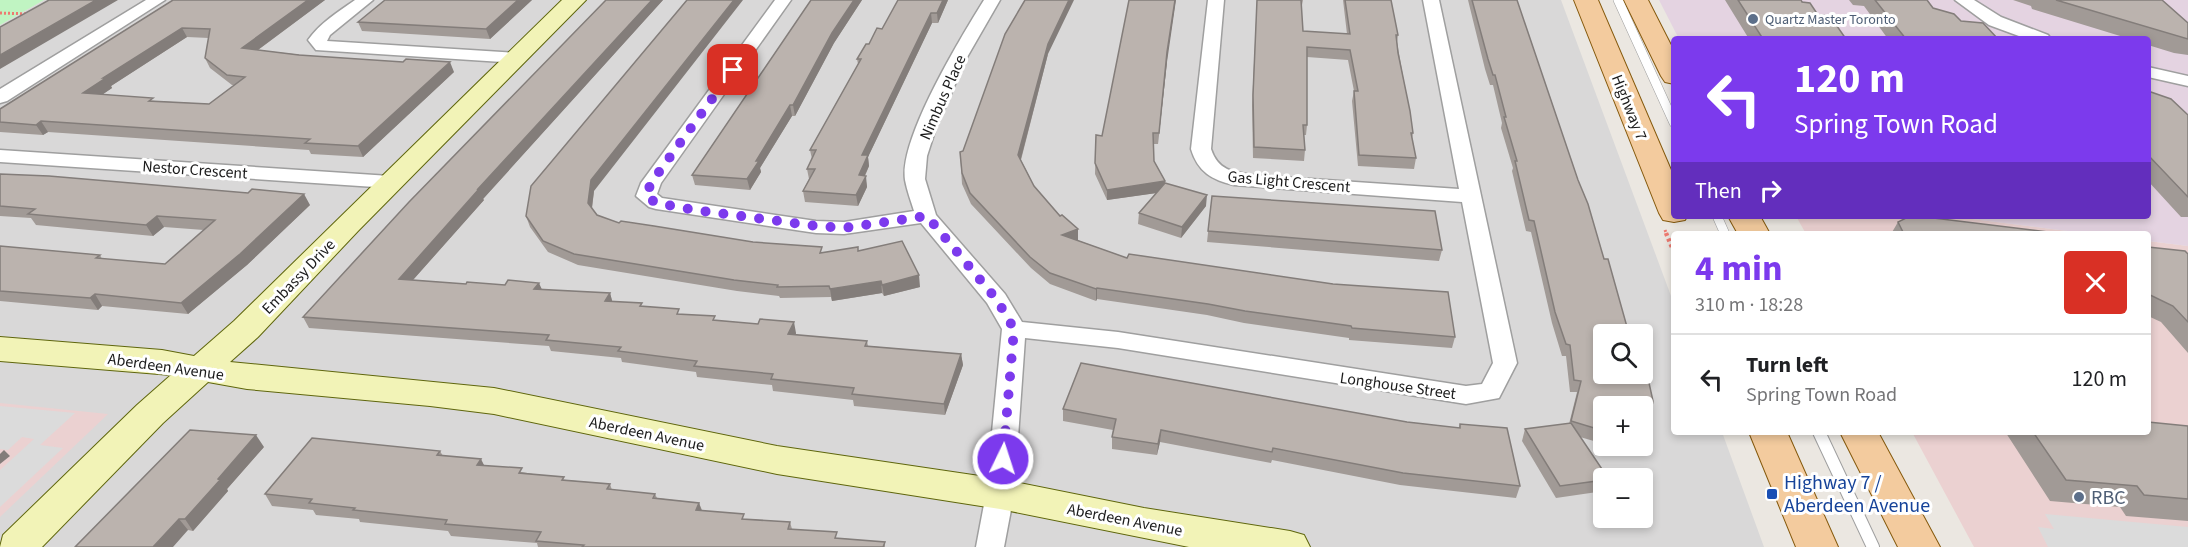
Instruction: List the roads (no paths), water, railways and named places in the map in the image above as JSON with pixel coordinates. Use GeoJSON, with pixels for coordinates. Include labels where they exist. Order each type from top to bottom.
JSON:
{"type":"FeatureCollection","features":[{"type":"Feature","properties":{"kind":"main road","name":"Highway 7"},"geometry":{"type":"LineString","coordinates":[[1586,0],[1671,205]]}},
{"type":"Feature","properties":{"kind":"main road"},"geometry":{"type":"LineString","coordinates":[[1636,0],[1671,70]]}},
{"type":"Feature","properties":{"kind":"main road"},"geometry":{"type":"LineString","coordinates":[[1769,435],[1817,547]]}},
{"type":"Feature","properties":{"kind":"main road"},"geometry":{"type":"LineString","coordinates":[[1861,435],[1919,547]]}},
{"type":"Feature","properties":{"kind":"street"},"geometry":{"type":"LineString","coordinates":[[0,97],[157,0]]}},
{"type":"Feature","properties":{"kind":"street"},"geometry":{"type":"LineString","coordinates":[[365,0],[324,30],[317,39],[322,46],[516,58]]}},
{"type":"Feature","properties":{"kind":"street","name":"Embassy Drive"},"geometry":{"type":"LineString","coordinates":[[17,547],[150,414],[246,329],[390,182],[575,0]]}},
{"type":"Feature","properties":{"kind":"street"},"geometry":{"type":"LineString","coordinates":[[783,0],[683,137],[651,183],[646,196],[656,203],[695,210],[844,228],[927,216]]}},
{"type":"Feature","properties":{"kind":"street","name":"Nimbus Place"},"geometry":{"type":"LineString","coordinates":[[992,0],[957,59],[925,130],[917,156],[915,179],[927,216],[997,300],[1014,329]]}},
{"type":"Feature","properties":{"kind":"street","name":"Gas Light Crescent"},"geometry":{"type":"LineString","coordinates":[[1216,0],[1202,149],[1204,163],[1218,175],[1252,181],[1470,196]]}},
{"type":"Feature","properties":{"kind":"street","name":"Longhouse Street"},"geometry":{"type":"LineString","coordinates":[[1014,329],[1119,340],[1466,395],[1490,392],[1505,363],[1431,0]]}},
{"type":"Feature","properties":{"kind":"street"},"geometry":{"type":"LineString","coordinates":[[1963,0],[1995,21],[2034,36]]}},
{"type":"Feature","properties":{"kind":"street"},"geometry":{"type":"LineString","coordinates":[[2151,73],[2188,81]]}},
{"type":"Feature","properties":{"kind":"street","name":"Nestor Crescent"},"geometry":{"type":"LineString","coordinates":[[0,156],[390,182]]}},
{"type":"Feature","properties":{"kind":"street"},"geometry":{"type":"LineString","coordinates":[[990,547],[1000,494],[1014,329]]}},
{"type":"Feature","properties":{"kind":"street","name":"Aberdeen Avenue"},"geometry":{"type":"LineString","coordinates":[[0,349],[162,362],[247,377],[418,391],[494,401],[777,460],[1000,494],[1144,524],[1290,547]]}},
{"type":"Feature","properties":{"kind":"lane"},"geometry":{"type":"LineString","coordinates":[[1618,0],[1671,116]]}},
{"type":"Feature","properties":{"kind":"lane"},"geometry":{"type":"LineString","coordinates":[[1820,435],[1873,547]]}},
{"type":"Feature","properties":{"kind":"place","name":"Quartz Master Toronto"},"geometry":{"type":"Point","coordinates":[1753,19]}},
{"type":"Feature","properties":{"kind":"place","name":"Highway 7 / Aberdeen Avenue"},"geometry":{"type":"Point","coordinates":[1772,494]}},
{"type":"Feature","properties":{"kind":"place","name":"RBC"},"geometry":{"type":"Point","coordinates":[2079,497]}}]}
